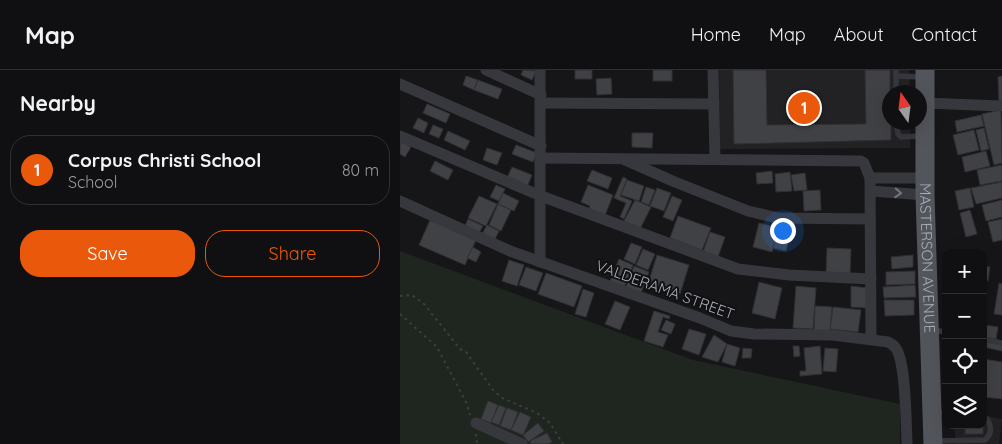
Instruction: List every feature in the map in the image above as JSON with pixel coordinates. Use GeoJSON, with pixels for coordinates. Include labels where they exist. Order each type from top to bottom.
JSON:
{"type":"FeatureCollection","features":[{"type":"Feature","properties":{"kind":"main road","name":"MASTERSON AVENUE"},"geometry":{"type":"LineString","coordinates":[[924,130],[925,186],[938,331],[939,412],[932,442]]}},
{"type":"Feature","properties":{"kind":"street"},"geometry":{"type":"LineString","coordinates":[[486,70],[541,99],[714,104]]}},
{"type":"Feature","properties":{"kind":"street"},"geometry":{"type":"LineString","coordinates":[[540,70],[540,262]]}},
{"type":"Feature","properties":{"kind":"street"},"geometry":{"type":"LineString","coordinates":[[713,70],[716,159]]}},
{"type":"Feature","properties":{"kind":"street"},"geometry":{"type":"LineString","coordinates":[[400,84],[541,152],[621,158],[860,161],[867,167],[870,178],[871,339]]}},
{"type":"Feature","properties":{"kind":"street"},"geometry":{"type":"LineString","coordinates":[[927,103],[1002,106]]}},
{"type":"Feature","properties":{"kind":"street"},"geometry":{"type":"LineString","coordinates":[[400,136],[541,196],[738,269],[788,275],[871,279]]}},
{"type":"Feature","properties":{"kind":"street"},"geometry":{"type":"LineString","coordinates":[[621,158],[748,211],[778,218],[870,219]]}},
{"type":"Feature","properties":{"kind":"street"},"geometry":{"type":"LineString","coordinates":[[675,182],[671,168],[673,162],[679,158]]}},
{"type":"Feature","properties":{"kind":"street"},"geometry":{"type":"LineString","coordinates":[[870,178],[925,186]]}},
{"type":"Feature","properties":{"kind":"street"},"geometry":{"type":"LineString","coordinates":[[870,191],[925,186]]}},
{"type":"Feature","properties":{"kind":"street","name":"VALDERAMA STREET"},"geometry":{"type":"LineString","coordinates":[[400,201],[510,251],[700,318],[731,331],[754,334],[833,335],[888,342],[894,345],[900,357],[904,384],[907,444]]}},
{"type":"Feature","properties":{"kind":"street"},"geometry":{"type":"LineString","coordinates":[[474,423],[522,444]]}},
{"type":"Feature","properties":{"kind":"lane"},"geometry":{"type":"LineString","coordinates":[[896,73],[925,74]]}},
{"type":"Feature","properties":{"kind":"lane"},"geometry":{"type":"LineString","coordinates":[[897,130],[901,137],[924,136]]}},
{"type":"Feature","properties":{"kind":"lane"},"geometry":{"type":"LineString","coordinates":[[987,340],[1002,343]]}},
{"type":"Feature","properties":{"kind":"lane"},"geometry":{"type":"LineString","coordinates":[[932,442],[985,440],[991,428],[987,419]]}},
{"type":"Feature","properties":{"kind":"path"},"geometry":{"type":"LineString","coordinates":[[400,296],[412,295],[424,304],[460,349],[466,352],[493,390],[502,398],[537,413],[550,423],[563,444]]}},
{"type":"Feature","properties":{"kind":"path"},"geometry":{"type":"LineString","coordinates":[[400,314],[437,347],[467,404],[474,423],[477,444]]}},
{"type":"Feature","properties":{"kind":"shaded area"},"geometry":{"type":"Polygon","coordinates":[[[719,70],[909,70],[910,85],[882,85],[882,130],[910,130],[910,148],[720,149],[719,70]]]}},
{"type":"Feature","properties":{"kind":"shaded area"},"geometry":{"type":"Polygon","coordinates":[[[400,251],[693,360],[900,404],[900,444],[400,444],[400,251]]]}},
{"type":"Feature","properties":{"kind":"shaded area"},"geometry":{"type":"Polygon","coordinates":[[[987,416],[1002,419],[999,444],[956,444],[954,429],[987,429],[987,416]]]}},
{"type":"Feature","properties":{"kind":"building"},"geometry":{"type":"Polygon","coordinates":[[[523,70],[536,71],[532,80],[521,75],[523,70]]]}},
{"type":"Feature","properties":{"kind":"building"},"geometry":{"type":"Polygon","coordinates":[[[575,70],[592,70],[592,79],[575,79],[575,70]]]}},
{"type":"Feature","properties":{"kind":"building"},"geometry":{"type":"Polygon","coordinates":[[[653,70],[672,70],[672,81],[653,81],[653,70]]]}},
{"type":"Feature","properties":{"kind":"building"},"geometry":{"type":"Polygon","coordinates":[[[733,70],[766,70],[767,125],[866,124],[865,70],[890,70],[890,85],[882,85],[882,130],[891,130],[891,140],[734,144],[733,70]]]}},
{"type":"Feature","properties":{"kind":"building"},"geometry":{"type":"Polygon","coordinates":[[[466,76],[478,80],[474,90],[463,85],[466,76]]]}},
{"type":"Feature","properties":{"kind":"building"},"geometry":{"type":"Polygon","coordinates":[[[1002,76],[1002,101],[999,102],[998,77],[1002,76]]]}},
{"type":"Feature","properties":{"kind":"building"},"geometry":{"type":"Polygon","coordinates":[[[611,78],[612,94],[597,95],[596,79],[611,78]]]}},
{"type":"Feature","properties":{"kind":"building"},"geometry":{"type":"Polygon","coordinates":[[[478,80],[502,89],[498,99],[474,90],[478,80]]]}},
{"type":"Feature","properties":{"kind":"building"},"geometry":{"type":"Polygon","coordinates":[[[427,104],[450,114],[446,123],[423,113],[427,104]]]}},
{"type":"Feature","properties":{"kind":"building"},"geometry":{"type":"Polygon","coordinates":[[[1001,110],[1002,163],[994,165],[982,114],[1001,110]]]}},
{"type":"Feature","properties":{"kind":"building"},"geometry":{"type":"Polygon","coordinates":[[[981,115],[984,126],[957,132],[955,121],[981,115]]]}},
{"type":"Feature","properties":{"kind":"building"},"geometry":{"type":"Polygon","coordinates":[[[418,118],[428,123],[424,133],[413,128],[418,118]]]}},
{"type":"Feature","properties":{"kind":"building"},"geometry":{"type":"Polygon","coordinates":[[[433,125],[443,129],[439,138],[429,134],[433,125]]]}},
{"type":"Feature","properties":{"kind":"building"},"geometry":{"type":"Polygon","coordinates":[[[984,128],[989,149],[981,151],[976,130],[984,128]]]}},
{"type":"Feature","properties":{"kind":"building"},"geometry":{"type":"Polygon","coordinates":[[[974,130],[979,150],[958,155],[953,135],[974,130]]]}},
{"type":"Feature","properties":{"kind":"building"},"geometry":{"type":"Polygon","coordinates":[[[448,131],[470,141],[465,150],[444,140],[448,131]]]}},
{"type":"Feature","properties":{"kind":"building"},"geometry":{"type":"Polygon","coordinates":[[[632,133],[653,133],[652,148],[632,147],[632,133]]]}},
{"type":"Feature","properties":{"kind":"building"},"geometry":{"type":"Polygon","coordinates":[[[400,141],[411,147],[405,157],[400,154],[400,141]]]}},
{"type":"Feature","properties":{"kind":"building"},"geometry":{"type":"Polygon","coordinates":[[[516,145],[537,153],[533,162],[512,154],[516,145]]]}},
{"type":"Feature","properties":{"kind":"building"},"geometry":{"type":"Polygon","coordinates":[[[487,148],[502,153],[497,165],[483,160],[487,148]]]}},
{"type":"Feature","properties":{"kind":"building"},"geometry":{"type":"Polygon","coordinates":[[[986,151],[990,166],[965,172],[962,157],[986,151]]]}},
{"type":"Feature","properties":{"kind":"building"},"geometry":{"type":"Polygon","coordinates":[[[435,161],[453,170],[448,180],[430,171],[435,161]]]}},
{"type":"Feature","properties":{"kind":"building"},"geometry":{"type":"Polygon","coordinates":[[[1002,165],[1002,181],[980,185],[977,170],[1002,165]]]}},
{"type":"Feature","properties":{"kind":"building"},"geometry":{"type":"Polygon","coordinates":[[[512,167],[532,175],[527,187],[507,178],[512,167]]]}},
{"type":"Feature","properties":{"kind":"building"},"geometry":{"type":"Polygon","coordinates":[[[592,170],[612,178],[608,189],[587,181],[592,170]]]}},
{"type":"Feature","properties":{"kind":"building"},"geometry":{"type":"Polygon","coordinates":[[[772,171],[773,183],[757,184],[756,173],[772,171]]]}},
{"type":"Feature","properties":{"kind":"building"},"geometry":{"type":"Polygon","coordinates":[[[790,172],[792,191],[776,192],[775,174],[790,172]]]}},
{"type":"Feature","properties":{"kind":"building"},"geometry":{"type":"Polygon","coordinates":[[[805,173],[807,190],[794,191],[791,175],[805,173]]]}},
{"type":"Feature","properties":{"kind":"building"},"geometry":{"type":"Polygon","coordinates":[[[623,177],[627,179],[620,196],[632,201],[624,219],[620,217],[626,203],[614,198],[623,177]]]}},
{"type":"Feature","properties":{"kind":"building"},"geometry":{"type":"Polygon","coordinates":[[[627,180],[644,186],[639,201],[621,195],[627,180]]]}},
{"type":"Feature","properties":{"kind":"building"},"geometry":{"type":"Polygon","coordinates":[[[1002,182],[1002,198],[976,204],[971,188],[1002,182]]]}},
{"type":"Feature","properties":{"kind":"building"},"geometry":{"type":"Polygon","coordinates":[[[496,185],[505,189],[499,201],[490,197],[496,185]]]}},
{"type":"Feature","properties":{"kind":"building"},"geometry":{"type":"Polygon","coordinates":[[[588,185],[613,195],[604,218],[588,212],[590,206],[581,202],[588,185]]]}},
{"type":"Feature","properties":{"kind":"building"},"geometry":{"type":"Polygon","coordinates":[[[646,187],[655,190],[649,205],[641,202],[646,187]]]}},
{"type":"Feature","properties":{"kind":"building"},"geometry":{"type":"Polygon","coordinates":[[[657,188],[671,193],[664,211],[650,206],[657,188]]]}},
{"type":"Feature","properties":{"kind":"building"},"geometry":{"type":"Polygon","coordinates":[[[970,188],[974,207],[959,210],[955,191],[970,188]]]}},
{"type":"Feature","properties":{"kind":"building"},"geometry":{"type":"Polygon","coordinates":[[[820,190],[821,210],[804,211],[803,191],[820,190]]]}},
{"type":"Feature","properties":{"kind":"building"},"geometry":{"type":"Polygon","coordinates":[[[503,193],[519,201],[514,211],[498,204],[503,193]]]}},
{"type":"Feature","properties":{"kind":"building"},"geometry":{"type":"Polygon","coordinates":[[[479,196],[497,204],[486,226],[468,218],[479,196]]]}},
{"type":"Feature","properties":{"kind":"building"},"geometry":{"type":"Polygon","coordinates":[[[672,196],[682,200],[673,221],[663,217],[672,196]]]}},
{"type":"Feature","properties":{"kind":"building"},"geometry":{"type":"Polygon","coordinates":[[[635,200],[651,207],[640,229],[624,221],[635,200]]]}},
{"type":"Feature","properties":{"kind":"building"},"geometry":{"type":"Polygon","coordinates":[[[1002,200],[1002,217],[986,221],[982,205],[1002,200]]]}},
{"type":"Feature","properties":{"kind":"building"},"geometry":{"type":"Polygon","coordinates":[[[498,204],[511,210],[501,231],[489,225],[498,204]]]}},
{"type":"Feature","properties":{"kind":"building"},"geometry":{"type":"Polygon","coordinates":[[[970,210],[977,234],[966,237],[960,213],[970,210]]]}},
{"type":"Feature","properties":{"kind":"building"},"geometry":{"type":"Polygon","coordinates":[[[678,216],[711,228],[702,250],[670,238],[678,216]]]}},
{"type":"Feature","properties":{"kind":"building"},"geometry":{"type":"Polygon","coordinates":[[[468,219],[483,226],[479,233],[465,226],[468,219]]]}},
{"type":"Feature","properties":{"kind":"building"},"geometry":{"type":"Polygon","coordinates":[[[1002,219],[1002,240],[993,242],[988,222],[1002,219]]]}},
{"type":"Feature","properties":{"kind":"building"},"geometry":{"type":"Polygon","coordinates":[[[430,220],[476,240],[465,265],[419,245],[430,220]]]}},
{"type":"Feature","properties":{"kind":"building"},"geometry":{"type":"Polygon","coordinates":[[[759,223],[778,228],[772,252],[753,247],[759,223]]]}},
{"type":"Feature","properties":{"kind":"building"},"geometry":{"type":"Polygon","coordinates":[[[487,225],[499,231],[493,243],[481,236],[487,225]]]}},
{"type":"Feature","properties":{"kind":"building"},"geometry":{"type":"Polygon","coordinates":[[[778,227],[791,230],[786,251],[773,248],[778,227]]]}},
{"type":"Feature","properties":{"kind":"building"},"geometry":{"type":"Polygon","coordinates":[[[710,232],[725,237],[718,257],[703,252],[710,232]]]}},
{"type":"Feature","properties":{"kind":"building"},"geometry":{"type":"Polygon","coordinates":[[[631,243],[642,247],[635,264],[624,259],[631,243]]]}},
{"type":"Feature","properties":{"kind":"building"},"geometry":{"type":"Polygon","coordinates":[[[473,247],[481,252],[476,262],[467,258],[473,247]]]}},
{"type":"Feature","properties":{"kind":"building"},"geometry":{"type":"Polygon","coordinates":[[[827,248],[851,249],[850,275],[826,275],[827,248]]]}},
{"type":"Feature","properties":{"kind":"building"},"geometry":{"type":"Polygon","coordinates":[[[643,249],[655,254],[648,270],[636,265],[643,249]]]}},
{"type":"Feature","properties":{"kind":"building"},"geometry":{"type":"Polygon","coordinates":[[[657,255],[689,265],[680,294],[648,284],[657,255]]]}},
{"type":"Feature","properties":{"kind":"building"},"geometry":{"type":"Polygon","coordinates":[[[913,255],[913,267],[892,269],[891,257],[913,255]]]}},
{"type":"Feature","properties":{"kind":"building"},"geometry":{"type":"Polygon","coordinates":[[[619,259],[633,265],[624,288],[610,282],[619,259]]]}},
{"type":"Feature","properties":{"kind":"building"},"geometry":{"type":"Polygon","coordinates":[[[509,260],[524,265],[517,286],[502,281],[509,260]]]}},
{"type":"Feature","properties":{"kind":"building"},"geometry":{"type":"Polygon","coordinates":[[[634,266],[649,272],[641,293],[626,287],[634,266]]]}},
{"type":"Feature","properties":{"kind":"building"},"geometry":{"type":"Polygon","coordinates":[[[526,267],[543,273],[536,291],[519,285],[526,267]]]}},
{"type":"Feature","properties":{"kind":"building"},"geometry":{"type":"Polygon","coordinates":[[[987,267],[990,267],[987,281],[987,267]]]}},
{"type":"Feature","properties":{"kind":"building"},"geometry":{"type":"Polygon","coordinates":[[[915,271],[915,284],[886,285],[886,272],[915,271]]]}},
{"type":"Feature","properties":{"kind":"building"},"geometry":{"type":"Polygon","coordinates":[[[546,273],[582,286],[574,307],[538,294],[546,273]]]}},
{"type":"Feature","properties":{"kind":"building"},"geometry":{"type":"Polygon","coordinates":[[[759,282],[782,288],[775,319],[752,313],[759,282]]]}},
{"type":"Feature","properties":{"kind":"building"},"geometry":{"type":"Polygon","coordinates":[[[999,283],[1002,284],[1002,315],[994,314],[999,283]]]}},
{"type":"Feature","properties":{"kind":"building"},"geometry":{"type":"Polygon","coordinates":[[[915,285],[916,297],[884,298],[883,287],[915,285]]]}},
{"type":"Feature","properties":{"kind":"building"},"geometry":{"type":"Polygon","coordinates":[[[796,286],[816,288],[813,329],[793,328],[796,286]]]}},
{"type":"Feature","properties":{"kind":"building"},"geometry":{"type":"Polygon","coordinates":[[[851,286],[868,288],[868,308],[851,307],[851,286]]]}},
{"type":"Feature","properties":{"kind":"building"},"geometry":{"type":"Polygon","coordinates":[[[583,289],[594,293],[586,317],[575,314],[583,289]]]}},
{"type":"Feature","properties":{"kind":"building"},"geometry":{"type":"Polygon","coordinates":[[[884,300],[914,300],[914,315],[885,316],[884,300]]]}},
{"type":"Feature","properties":{"kind":"building"},"geometry":{"type":"Polygon","coordinates":[[[615,301],[630,307],[620,330],[605,324],[615,301]]]}},
{"type":"Feature","properties":{"kind":"building"},"geometry":{"type":"Polygon","coordinates":[[[815,306],[832,307],[830,332],[814,331],[815,306]]]}},
{"type":"Feature","properties":{"kind":"building"},"geometry":{"type":"Polygon","coordinates":[[[833,307],[861,310],[858,332],[830,329],[833,307]]]}},
{"type":"Feature","properties":{"kind":"building"},"geometry":{"type":"Polygon","coordinates":[[[654,311],[670,316],[669,319],[663,317],[658,332],[668,335],[663,347],[644,341],[654,311]]]}},
{"type":"Feature","properties":{"kind":"building"},"geometry":{"type":"Polygon","coordinates":[[[666,320],[675,324],[671,334],[661,330],[666,320]]]}},
{"type":"Feature","properties":{"kind":"building"},"geometry":{"type":"Polygon","coordinates":[[[987,325],[998,327],[996,339],[987,338],[987,325]]]}},
{"type":"Feature","properties":{"kind":"building"},"geometry":{"type":"Polygon","coordinates":[[[689,329],[706,334],[699,355],[682,349],[689,329]]]}},
{"type":"Feature","properties":{"kind":"building"},"geometry":{"type":"Polygon","coordinates":[[[714,335],[727,344],[718,362],[702,357],[714,335]]]}},
{"type":"Feature","properties":{"kind":"building"},"geometry":{"type":"Polygon","coordinates":[[[987,341],[1002,344],[1002,351],[987,348],[987,341]]]}},
{"type":"Feature","properties":{"kind":"building"},"geometry":{"type":"Polygon","coordinates":[[[727,344],[740,348],[735,366],[722,362],[727,344]]]}},
{"type":"Feature","properties":{"kind":"building"},"geometry":{"type":"Polygon","coordinates":[[[793,346],[799,346],[800,356],[794,357],[793,346]]]}},
{"type":"Feature","properties":{"kind":"building"},"geometry":{"type":"Polygon","coordinates":[[[820,346],[822,374],[800,376],[800,371],[806,371],[804,348],[820,346]]]}},
{"type":"Feature","properties":{"kind":"building"},"geometry":{"type":"Polygon","coordinates":[[[743,348],[752,349],[751,358],[742,358],[743,348]]]}},
{"type":"Feature","properties":{"kind":"building"},"geometry":{"type":"Polygon","coordinates":[[[825,348],[838,349],[836,372],[823,371],[825,348]]]}},
{"type":"Feature","properties":{"kind":"building"},"geometry":{"type":"Polygon","coordinates":[[[987,360],[1002,362],[1002,399],[987,397],[987,360]]]}},
{"type":"Feature","properties":{"kind":"building"},"geometry":{"type":"Polygon","coordinates":[[[488,401],[498,405],[491,423],[481,419],[488,401]]]}},
{"type":"Feature","properties":{"kind":"building"},"geometry":{"type":"Polygon","coordinates":[[[499,405],[506,408],[499,425],[491,422],[499,405]]]}},
{"type":"Feature","properties":{"kind":"building"},"geometry":{"type":"Polygon","coordinates":[[[507,408],[518,412],[511,430],[500,426],[507,408]]]}},
{"type":"Feature","properties":{"kind":"building"},"geometry":{"type":"Polygon","coordinates":[[[520,412],[531,417],[523,435],[511,430],[520,412]]]}},
{"type":"Feature","properties":{"kind":"building"},"geometry":{"type":"Polygon","coordinates":[[[538,423],[544,431],[528,442],[523,435],[538,423]]]}},
{"type":"Feature","properties":{"kind":"building"},"geometry":{"type":"Polygon","coordinates":[[[965,429],[983,429],[983,434],[965,434],[965,429]]]}},
{"type":"Feature","properties":{"kind":"building"},"geometry":{"type":"Polygon","coordinates":[[[547,433],[552,442],[548,444],[531,444],[530,441],[547,433]]]}},
{"type":"Feature","properties":{"kind":"place","name":"Corpus Christi School"},"geometry":{"type":"Point","coordinates":[804,108]}}]}
